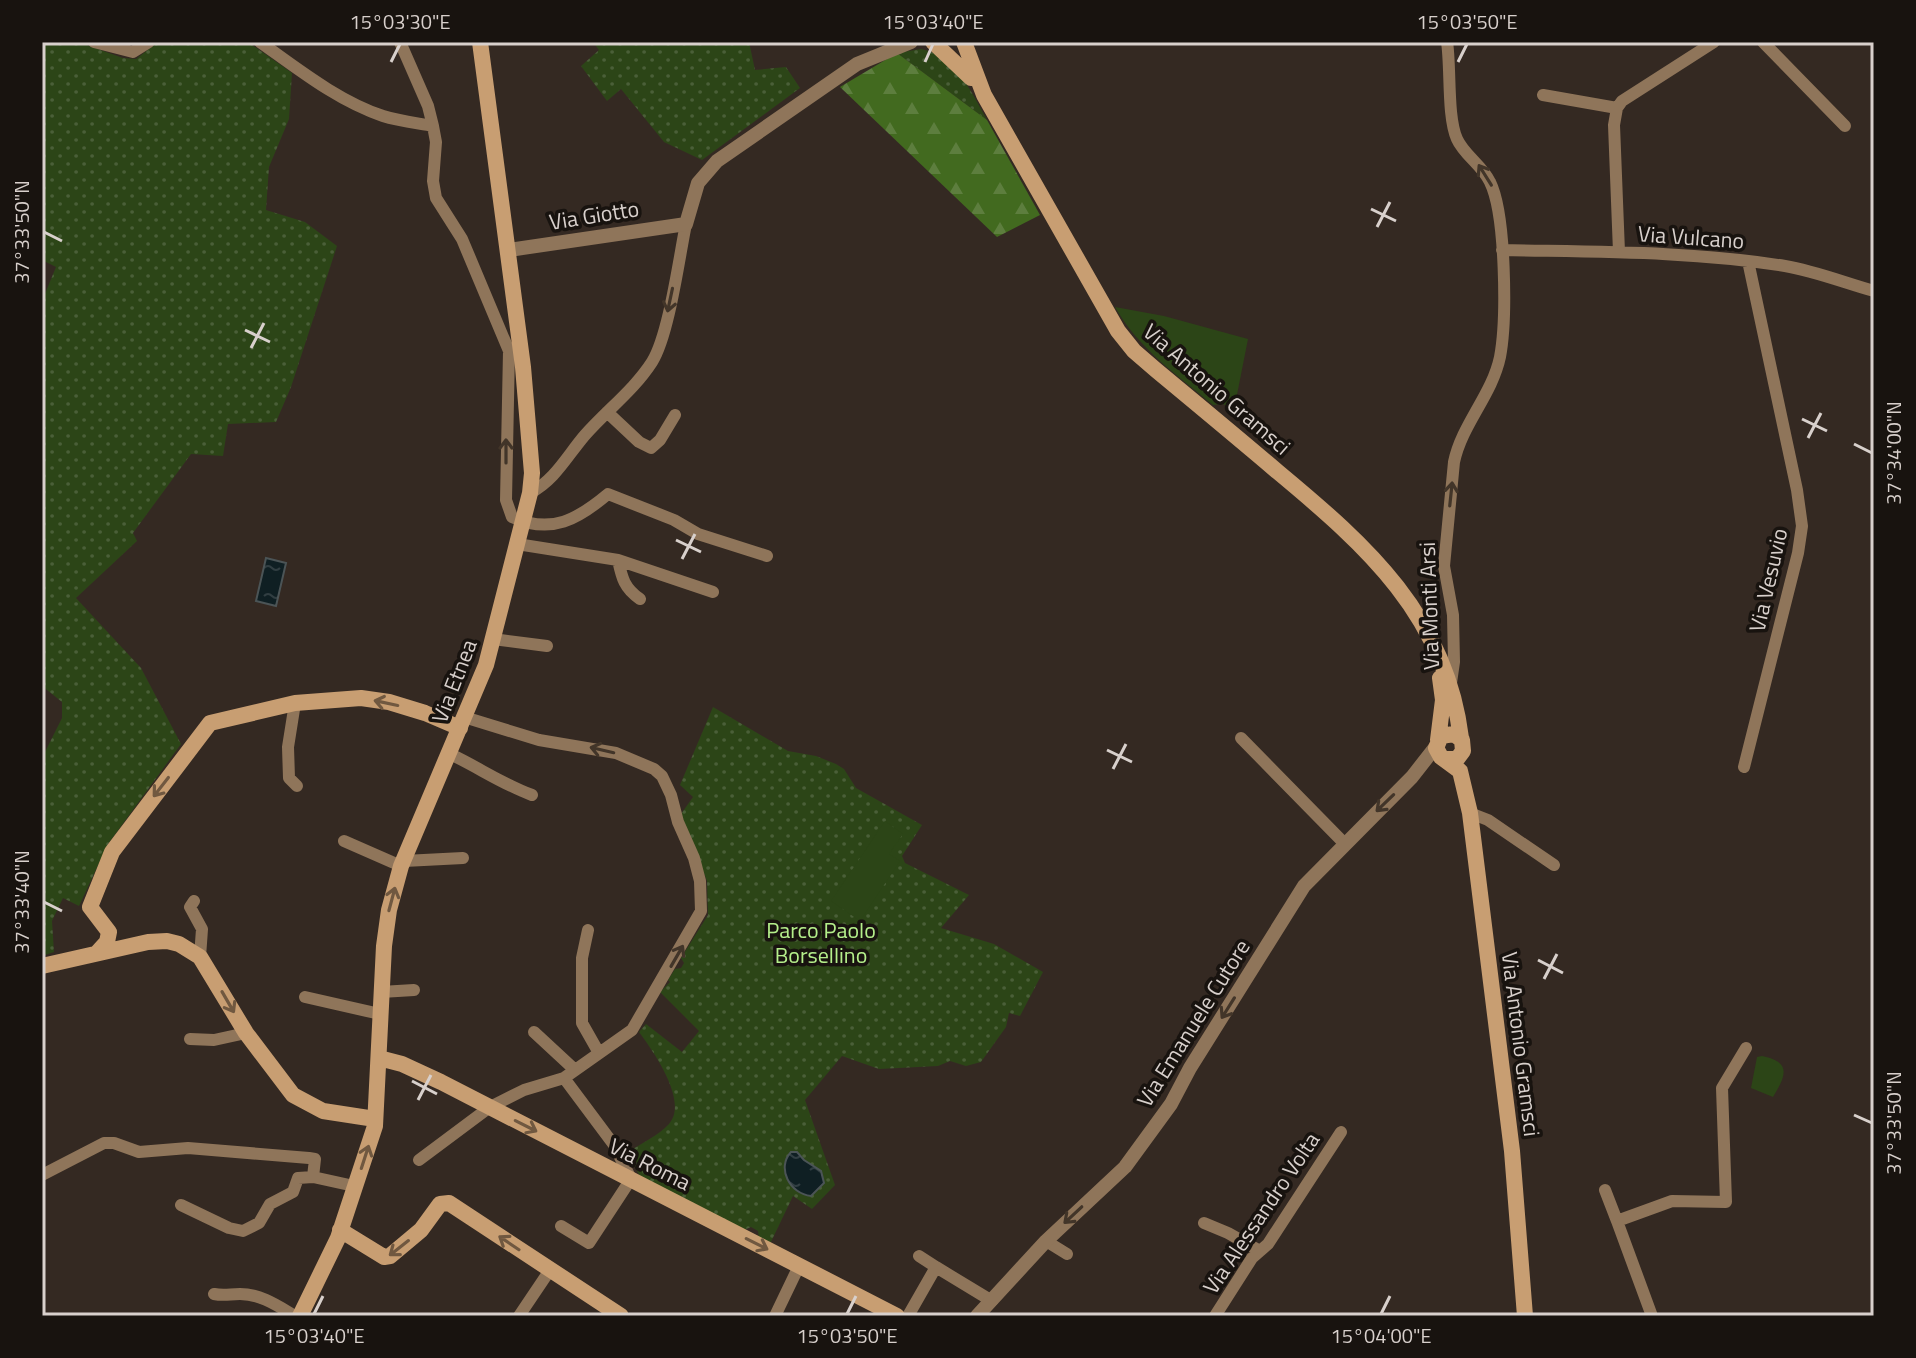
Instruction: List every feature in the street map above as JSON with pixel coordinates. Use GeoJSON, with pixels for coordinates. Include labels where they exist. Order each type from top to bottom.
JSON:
{"type":"FeatureCollection","features":[{"type":"Feature","properties":{"kind":"main road","name":"Via Etnea"},"geometry":{"type":"LineString","coordinates":[[298,1316],[324,1270],[340,1230],[375,1119],[381,992],[389,910],[403,864],[486,665],[530,493],[532,473],[527,402],[480,42]]}},
{"type":"Feature","properties":{"kind":"main road"},"geometry":{"type":"LineString","coordinates":[[964,42],[984,95]]}},
{"type":"Feature","properties":{"kind":"main road"},"geometry":{"type":"LineString","coordinates":[[931,43],[956,62],[984,95]]}},
{"type":"Feature","properties":{"kind":"main road","name":"Via Antonio Gramsci"},"geometry":{"type":"LineString","coordinates":[[984,95],[1102,304],[1134,351],[1360,543],[1405,595],[1451,683],[1462,743],[1463,779],[1470,813],[1512,1151],[1525,1316]]}},
{"type":"Feature","properties":{"kind":"main road"},"geometry":{"type":"LineString","coordinates":[[1433,645],[1443,700],[1440,748],[1463,779]]}},
{"type":"Feature","properties":{"kind":"main road"},"geometry":{"type":"LineString","coordinates":[[148,942],[119,933],[90,907],[112,852],[210,723],[295,703],[361,698],[389,702],[462,723]]}},
{"type":"Feature","properties":{"kind":"main road"},"geometry":{"type":"LineString","coordinates":[[1449,733],[1462,743],[1459,757],[1440,748],[1449,733]]}},
{"type":"Feature","properties":{"kind":"main road"},"geometry":{"type":"LineString","coordinates":[[97,953],[109,938],[107,925]]}},
{"type":"Feature","properties":{"kind":"main road"},"geometry":{"type":"LineString","coordinates":[[42,966],[148,942],[179,944],[200,957],[246,1033],[293,1095],[323,1111],[375,1119]]}},
{"type":"Feature","properties":{"kind":"main road","name":"Via Roma"},"geometry":{"type":"LineString","coordinates":[[379,1058],[402,1064],[617,1165],[631,1179],[897,1316]]}},
{"type":"Feature","properties":{"kind":"main road"},"geometry":{"type":"LineString","coordinates":[[340,1230],[384,1257],[390,1256],[421,1230],[440,1204],[449,1203],[621,1316]]}},
{"type":"Feature","properties":{"kind":"street"},"geometry":{"type":"LineString","coordinates":[[94,42],[133,52],[149,42]]}},
{"type":"Feature","properties":{"kind":"street"},"geometry":{"type":"LineString","coordinates":[[260,42],[314,80],[361,107],[385,117],[433,126]]}},
{"type":"Feature","properties":{"kind":"street"},"geometry":{"type":"LineString","coordinates":[[400,42],[428,106],[433,126],[436,198],[462,239],[509,351],[506,500],[512,517],[522,521],[570,522],[584,515],[608,494],[674,520],[698,534],[767,556]]}},
{"type":"Feature","properties":{"kind":"street"},"geometry":{"type":"LineString","coordinates":[[530,493],[552,477],[640,378],[659,349],[686,224],[698,183],[708,170],[857,64],[877,42]]}},
{"type":"Feature","properties":{"kind":"street"},"geometry":{"type":"LineString","coordinates":[[857,64],[911,42]]}},
{"type":"Feature","properties":{"kind":"street","name":"Via Monti Arsi"},"geometry":{"type":"LineString","coordinates":[[1447,42],[1453,126],[1457,139],[1482,168],[1492,186],[1504,278],[1500,356],[1489,389],[1457,445],[1454,462],[1444,566],[1453,615],[1451,683]]}},
{"type":"Feature","properties":{"kind":"street"},"geometry":{"type":"LineString","coordinates":[[1619,252],[1614,125],[1617,108],[1622,101],[1714,42]]}},
{"type":"Feature","properties":{"kind":"street"},"geometry":{"type":"LineString","coordinates":[[1763,42],[1845,126]]}},
{"type":"Feature","properties":{"kind":"street"},"geometry":{"type":"LineString","coordinates":[[1543,95],[1617,108]]}},
{"type":"Feature","properties":{"kind":"street","name":"Via Giotto"},"geometry":{"type":"LineString","coordinates":[[509,250],[686,224]]}},
{"type":"Feature","properties":{"kind":"street","name":"Via Vulcano"},"geometry":{"type":"LineString","coordinates":[[1502,250],[1619,252],[1748,261],[1789,267],[1874,291]]}},
{"type":"Feature","properties":{"kind":"street","name":"Via Vesuvio"},"geometry":{"type":"LineString","coordinates":[[1744,767],[1798,553],[1802,526],[1748,261]]}},
{"type":"Feature","properties":{"kind":"street"},"geometry":{"type":"LineString","coordinates":[[607,412],[639,442],[651,448],[660,440],[675,415]]}},
{"type":"Feature","properties":{"kind":"street"},"geometry":{"type":"LineString","coordinates":[[517,544],[618,560],[713,592]]}},
{"type":"Feature","properties":{"kind":"street"},"geometry":{"type":"LineString","coordinates":[[618,560],[620,576],[628,590],[640,599]]}},
{"type":"Feature","properties":{"kind":"street"},"geometry":{"type":"LineString","coordinates":[[493,639],[547,646]]}},
{"type":"Feature","properties":{"kind":"street"},"geometry":{"type":"LineString","coordinates":[[295,703],[288,747],[289,778],[297,786]]}},
{"type":"Feature","properties":{"kind":"street"},"geometry":{"type":"LineString","coordinates":[[419,1160],[490,1107],[524,1090],[564,1078],[632,1030],[701,911],[700,881],[671,795],[662,776],[654,769],[616,753],[462,723]]}},
{"type":"Feature","properties":{"kind":"street"},"geometry":{"type":"LineString","coordinates":[[1241,738],[1344,843]]}},
{"type":"Feature","properties":{"kind":"street","name":"Via Emanuele Cutore"},"geometry":{"type":"LineString","coordinates":[[977,1316],[1046,1241],[1125,1167],[1171,1104],[1304,886],[1440,748]]}},
{"type":"Feature","properties":{"kind":"street"},"geometry":{"type":"LineString","coordinates":[[450,754],[479,767],[503,784],[532,795]]}},
{"type":"Feature","properties":{"kind":"street"},"geometry":{"type":"LineString","coordinates":[[1470,813],[1488,820],[1554,865]]}},
{"type":"Feature","properties":{"kind":"street"},"geometry":{"type":"LineString","coordinates":[[344,841],[403,864],[463,858]]}},
{"type":"Feature","properties":{"kind":"street"},"geometry":{"type":"LineString","coordinates":[[194,901],[190,907],[202,929],[200,957]]}},
{"type":"Feature","properties":{"kind":"street"},"geometry":{"type":"LineString","coordinates":[[588,930],[582,958],[582,1023],[599,1053]]}},
{"type":"Feature","properties":{"kind":"street"},"geometry":{"type":"LineString","coordinates":[[381,992],[414,990]]}},
{"type":"Feature","properties":{"kind":"street"},"geometry":{"type":"LineString","coordinates":[[305,997],[380,1014]]}},
{"type":"Feature","properties":{"kind":"street"},"geometry":{"type":"LineString","coordinates":[[534,1032],[575,1070]]}},
{"type":"Feature","properties":{"kind":"street"},"geometry":{"type":"LineString","coordinates":[[190,1039],[214,1040],[246,1033]]}},
{"type":"Feature","properties":{"kind":"street"},"geometry":{"type":"LineString","coordinates":[[1617,1221],[1672,1201],[1726,1202],[1722,1088],[1746,1048]]}},
{"type":"Feature","properties":{"kind":"street"},"geometry":{"type":"LineString","coordinates":[[564,1078],[595,1117],[617,1165]]}},
{"type":"Feature","properties":{"kind":"street","name":"Via Alessandro Volta"},"geometry":{"type":"LineString","coordinates":[[1215,1316],[1268,1244],[1341,1132]]}},
{"type":"Feature","properties":{"kind":"street"},"geometry":{"type":"LineString","coordinates":[[42,1175],[104,1143],[114,1143],[139,1152],[188,1148],[315,1159],[313,1177]]}},
{"type":"Feature","properties":{"kind":"street"},"geometry":{"type":"LineString","coordinates":[[181,1205],[229,1228],[243,1231],[259,1223],[270,1204],[293,1192],[298,1178],[313,1177],[354,1186]]}},
{"type":"Feature","properties":{"kind":"street"},"geometry":{"type":"LineString","coordinates":[[561,1226],[589,1243],[631,1179]]}},
{"type":"Feature","properties":{"kind":"street"},"geometry":{"type":"LineString","coordinates":[[1605,1190],[1652,1316]]}},
{"type":"Feature","properties":{"kind":"street"},"geometry":{"type":"LineString","coordinates":[[1204,1223],[1260,1251]]}},
{"type":"Feature","properties":{"kind":"street"},"geometry":{"type":"LineString","coordinates":[[1046,1241],[1067,1254]]}},
{"type":"Feature","properties":{"kind":"street"},"geometry":{"type":"LineString","coordinates":[[919,1256],[992,1301]]}},
{"type":"Feature","properties":{"kind":"street"},"geometry":{"type":"LineString","coordinates":[[775,1316],[799,1266]]}},
{"type":"Feature","properties":{"kind":"street"},"geometry":{"type":"LineString","coordinates":[[908,1316],[936,1267]]}},
{"type":"Feature","properties":{"kind":"street"},"geometry":{"type":"LineString","coordinates":[[519,1316],[550,1270]]}},
{"type":"Feature","properties":{"kind":"street"},"geometry":{"type":"LineString","coordinates":[[214,1294],[241,1294],[266,1299],[298,1316]]}},
{"type":"Feature","properties":{"kind":"green space"},"geometry":{"type":"Polygon","coordinates":[[[42,42],[78,42],[123,58],[136,59],[158,42],[248,42],[292,73],[289,119],[269,167],[266,210],[305,222],[337,246],[291,387],[276,422],[228,424],[223,456],[191,454],[133,533],[137,541],[76,598],[141,668],[181,744],[108,844],[79,906],[63,898],[52,921],[54,952],[42,956],[42,758],[62,718],[62,702],[42,686],[42,301],[56,267],[42,260],[42,42]]]}},
{"type":"Feature","properties":{"kind":"green space"},"geometry":{"type":"Polygon","coordinates":[[[593,42],[749,42],[755,70],[786,67],[800,88],[702,160],[664,142],[621,89],[607,101],[581,66],[599,50],[593,42]]]}},
{"type":"Feature","properties":{"kind":"green space"},"geometry":{"type":"Polygon","coordinates":[[[921,49],[944,59],[953,67],[987,120],[897,53],[921,49]]]}},
{"type":"Feature","properties":{"kind":"green space"},"geometry":{"type":"Polygon","coordinates":[[[897,53],[987,120],[1040,215],[997,237],[840,87],[897,53]]]}},
{"type":"Feature","properties":{"kind":"green space"},"geometry":{"type":"Polygon","coordinates":[[[1115,307],[1164,316],[1248,339],[1234,410],[1223,404],[1213,405],[1172,372],[1135,335],[1115,307]]]}},
{"type":"Feature","properties":{"kind":"green space","name":"Parco Paolo Borsellino"},"geometry":{"type":"Polygon","coordinates":[[[713,707],[788,751],[816,756],[836,764],[844,769],[856,788],[922,825],[902,856],[905,863],[969,895],[941,928],[994,944],[1043,972],[1020,1016],[1009,1013],[1006,1027],[981,1062],[966,1066],[950,1061],[938,1066],[879,1069],[842,1056],[805,1100],[835,1185],[812,1209],[793,1196],[770,1244],[759,1238],[758,1231],[751,1227],[744,1230],[641,1178],[627,1153],[665,1128],[674,1114],[675,1103],[667,1076],[639,1032],[646,1024],[682,1052],[699,1031],[660,992],[670,982],[668,980],[675,969],[681,968],[684,963],[681,958],[708,915],[707,881],[681,814],[693,797],[680,785],[713,707]]]}},
{"type":"Feature","properties":{"kind":"green space"},"geometry":{"type":"Polygon","coordinates":[[[885,821],[903,834],[889,854],[900,861],[860,921],[831,901],[885,821]]]}},
{"type":"Feature","properties":{"kind":"green space"},"geometry":{"type":"Polygon","coordinates":[[[1757,1057],[1778,1062],[1784,1071],[1773,1097],[1751,1088],[1757,1057]]]}},
{"type":"Feature","properties":{"kind":"water"},"geometry":{"type":"Polygon","coordinates":[[[266,558],[286,563],[276,606],[256,601],[266,558]]]}},
{"type":"Feature","properties":{"kind":"water"},"geometry":{"type":"Polygon","coordinates":[[[791,1152],[797,1152],[821,1171],[824,1183],[811,1196],[797,1191],[788,1179],[785,1165],[791,1152]]]}}]}
